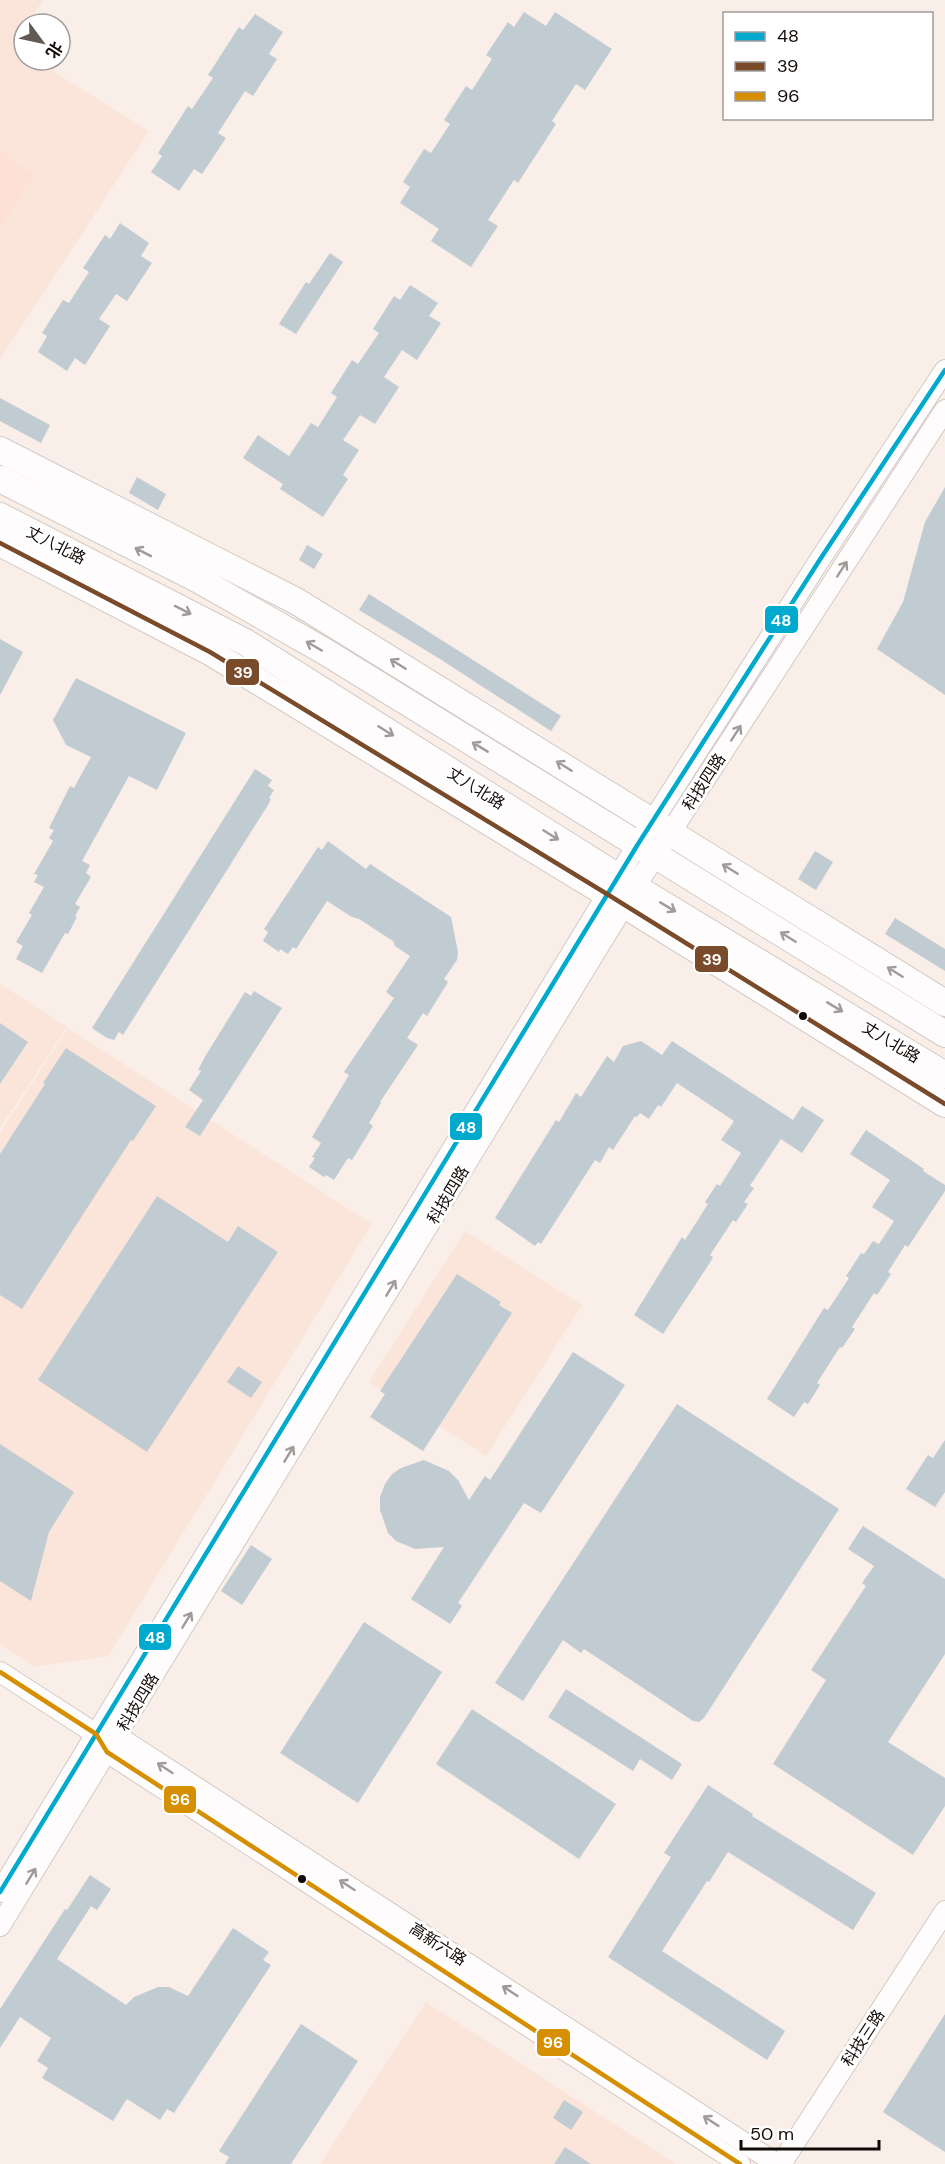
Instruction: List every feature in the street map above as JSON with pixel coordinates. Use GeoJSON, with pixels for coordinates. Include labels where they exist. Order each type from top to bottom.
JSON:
{"type":"FeatureCollection","features":[{"type":"Feature","properties":{"kind":"main road"},"geometry":{"type":"LineString","coordinates":[[0,450],[296,601],[945,1003]]}},
{"type":"Feature","properties":{"kind":"main road","name":"丈八北路"},"geometry":{"type":"LineString","coordinates":[[0,479],[199,580],[324,651],[945,1034]]}},
{"type":"Feature","properties":{"kind":"main road","name":"丈八北路"},"geometry":{"type":"LineString","coordinates":[[0,516],[245,642],[621,891],[945,1075]]}},
{"type":"Feature","properties":{"kind":"main road"},"geometry":{"type":"LineString","coordinates":[[0,543],[210,652],[621,891],[945,1104]]}},
{"type":"Feature","properties":{"kind":"street","name":"科技四路"},"geometry":{"type":"LineString","coordinates":[[662,827],[812,571],[945,370]]}},
{"type":"Feature","properties":{"kind":"street","name":"科技四路"},"geometry":{"type":"LineString","coordinates":[[0,1892],[647,850],[945,410]]}},
{"type":"Feature","properties":{"kind":"street","name":"科技四路"},"geometry":{"type":"LineString","coordinates":[[0,1926],[112,1744],[621,891]]}},
{"type":"Feature","properties":{"kind":"street","name":"高新六路"},"geometry":{"type":"LineString","coordinates":[[0,1672],[779,2164]]}},
{"type":"Feature","properties":{"kind":"street","name":"高新六路"},"geometry":{"type":"LineString","coordinates":[[112,1744],[740,2164]]}},
{"type":"Feature","properties":{"kind":"street","name":"科技三路"},"geometry":{"type":"LineString","coordinates":[[779,2164],[945,1911]]}},
{"type":"Feature","properties":{"kind":"shaded area"},"geometry":{"type":"Polygon","coordinates":[[[0,0],[43,0],[35,12],[12,12],[12,72],[54,72],[149,131],[0,359],[0,0]]]}},
{"type":"Feature","properties":{"kind":"shaded area"},"geometry":{"type":"Polygon","coordinates":[[[0,152],[34,175],[0,228],[0,152]]]}},
{"type":"Feature","properties":{"kind":"shaded area"},"geometry":{"type":"Polygon","coordinates":[[[0,984],[67,1027],[0,1128],[0,984]]]}},
{"type":"Feature","properties":{"kind":"shaded area"},"geometry":{"type":"Polygon","coordinates":[[[68,1028],[372,1224],[108,1656],[34,1667],[0,1644],[0,1133],[68,1028]]]}},
{"type":"Feature","properties":{"kind":"shaded area"},"geometry":{"type":"Polygon","coordinates":[[[465,1231],[582,1305],[486,1456],[369,1382],[465,1231]]]}},
{"type":"Feature","properties":{"kind":"shaded area"},"geometry":{"type":"Polygon","coordinates":[[[426,2002],[676,2164],[320,2164],[426,2002]]]}},
{"type":"Feature","properties":{"kind":"building"},"geometry":{"type":"Polygon","coordinates":[[[524,12],[546,26],[555,12],[612,49],[585,90],[576,84],[552,121],[556,124],[518,183],[514,180],[488,220],[498,226],[471,267],[431,241],[439,229],[400,203],[410,187],[403,182],[424,149],[431,153],[450,124],[444,120],[466,86],[472,90],[492,59],[486,55],[508,22],[514,27],[524,12]]]}},
{"type":"Feature","properties":{"kind":"building"},"geometry":{"type":"Polygon","coordinates":[[[255,14],[283,32],[269,54],[277,59],[253,96],[245,91],[218,133],[226,138],[202,174],[194,169],[179,191],[151,172],[162,156],[158,153],[188,106],[192,109],[213,78],[208,75],[239,27],[243,30],[255,14]]]}},
{"type":"Feature","properties":{"kind":"building"},"geometry":{"type":"Polygon","coordinates":[[[120,223],[149,243],[141,256],[152,263],[127,301],[116,294],[99,319],[110,326],[85,365],[75,358],[67,371],[38,352],[47,336],[42,333],[63,300],[69,303],[89,272],[83,268],[105,235],[110,239],[120,223]]]}},
{"type":"Feature","properties":{"kind":"building"},"geometry":{"type":"Polygon","coordinates":[[[330,253],[343,262],[296,334],[279,324],[306,282],[309,284],[330,253]]]}},
{"type":"Feature","properties":{"kind":"building"},"geometry":{"type":"Polygon","coordinates":[[[410,285],[438,303],[429,316],[441,323],[417,360],[402,350],[384,377],[399,387],[375,424],[360,415],[343,440],[359,450],[343,475],[348,479],[323,517],[280,489],[283,484],[243,458],[258,435],[289,456],[311,423],[318,427],[337,397],[331,393],[352,360],[358,364],[379,333],[373,329],[394,296],[400,300],[410,285]]]}},
{"type":"Feature","properties":{"kind":"building"},"geometry":{"type":"Polygon","coordinates":[[[0,398],[50,425],[41,443],[0,421],[0,398]]]}},
{"type":"Feature","properties":{"kind":"building"},"geometry":{"type":"Polygon","coordinates":[[[137,477],[166,494],[158,510],[129,493],[137,477]]]}},
{"type":"Feature","properties":{"kind":"building"},"geometry":{"type":"Polygon","coordinates":[[[945,487],[945,695],[877,649],[903,602],[925,522],[945,487]]]}},
{"type":"Feature","properties":{"kind":"building"},"geometry":{"type":"Polygon","coordinates":[[[307,545],[323,554],[314,569],[299,560],[307,545]]]}},
{"type":"Feature","properties":{"kind":"building"},"geometry":{"type":"Polygon","coordinates":[[[369,594],[561,716],[551,731],[359,610],[369,594]]]}},
{"type":"Feature","properties":{"kind":"building"},"geometry":{"type":"Polygon","coordinates":[[[0,639],[23,652],[0,695],[0,639]]]}},
{"type":"Feature","properties":{"kind":"building"},"geometry":{"type":"Polygon","coordinates":[[[76,678],[186,733],[157,790],[129,776],[82,861],[90,865],[86,873],[91,877],[75,904],[80,907],[75,916],[77,917],[42,973],[16,959],[23,946],[16,942],[32,915],[29,913],[44,887],[34,882],[38,875],[34,874],[53,841],[49,838],[54,830],[49,828],[70,786],[74,788],[91,757],[66,745],[53,720],[76,678]]]}},
{"type":"Feature","properties":{"kind":"building"},"geometry":{"type":"Polygon","coordinates":[[[255,769],[272,780],[268,786],[274,790],[268,805],[123,1035],[119,1032],[114,1040],[107,1038],[92,1028],[255,769]]]}},
{"type":"Feature","properties":{"kind":"building"},"geometry":{"type":"Polygon","coordinates":[[[328,841],[366,869],[370,864],[451,917],[458,952],[457,960],[444,979],[448,982],[427,1016],[423,1013],[407,1038],[418,1045],[380,1102],[369,1123],[373,1126],[352,1160],[348,1158],[334,1180],[326,1175],[324,1177],[309,1167],[321,1143],[312,1137],[349,1075],[344,1072],[394,998],[386,992],[410,956],[395,946],[393,941],[327,901],[296,949],[293,947],[288,954],[280,949],[279,952],[263,941],[268,932],[264,929],[318,847],[322,850],[328,841]]]}},
{"type":"Feature","properties":{"kind":"building"},"geometry":{"type":"Polygon","coordinates":[[[815,851],[833,862],[816,890],[798,879],[815,851]]]}},
{"type":"Feature","properties":{"kind":"building"},"geometry":{"type":"Polygon","coordinates":[[[895,918],[945,949],[945,971],[885,934],[895,918]]]}},
{"type":"Feature","properties":{"kind":"building"},"geometry":{"type":"Polygon","coordinates":[[[254,991],[282,1008],[200,1136],[185,1127],[203,1100],[189,1090],[201,1071],[198,1070],[206,1055],[245,992],[251,996],[254,991]]]}},
{"type":"Feature","properties":{"kind":"building"},"geometry":{"type":"Polygon","coordinates":[[[0,1023],[28,1042],[0,1084],[0,1023]]]}},
{"type":"Feature","properties":{"kind":"building"},"geometry":{"type":"Polygon","coordinates":[[[641,1041],[662,1055],[672,1041],[793,1120],[802,1106],[824,1120],[802,1153],[781,1139],[751,1184],[750,1186],[754,1188],[744,1202],[748,1204],[736,1222],[733,1220],[710,1255],[713,1257],[711,1261],[663,1334],[634,1315],[682,1237],[685,1240],[708,1204],[705,1202],[717,1184],[720,1186],[741,1153],[721,1140],[734,1121],[677,1083],[661,1107],[658,1105],[649,1119],[640,1113],[637,1117],[635,1116],[613,1150],[609,1147],[600,1163],[595,1160],[541,1244],[538,1242],[535,1246],[495,1218],[556,1120],[559,1122],[576,1093],[581,1097],[607,1056],[614,1062],[623,1046],[641,1041]]]}},
{"type":"Feature","properties":{"kind":"building"},"geometry":{"type":"Polygon","coordinates":[[[66,1048],[156,1106],[133,1141],[131,1140],[22,1309],[0,1295],[0,1154],[66,1048]]]}},
{"type":"Feature","properties":{"kind":"building"},"geometry":{"type":"Polygon","coordinates":[[[866,1130],[945,1185],[945,1191],[908,1247],[905,1245],[888,1272],[891,1274],[877,1295],[874,1293],[852,1327],[855,1329],[842,1348],[840,1347],[817,1383],[820,1385],[808,1404],[804,1402],[794,1417],[767,1399],[824,1308],[828,1310],[849,1278],[846,1276],[861,1253],[864,1254],[873,1241],[879,1244],[894,1221],[872,1207],[890,1180],[850,1154],[866,1130]]]}},
{"type":"Feature","properties":{"kind":"building"},"geometry":{"type":"Polygon","coordinates":[[[157,1196],[228,1242],[238,1226],[278,1252],[147,1452],[38,1380],[157,1196]]]}},
{"type":"Feature","properties":{"kind":"building"},"geometry":{"type":"Polygon","coordinates":[[[457,1274],[501,1302],[499,1305],[512,1313],[423,1451],[370,1417],[385,1394],[380,1391],[457,1274]]]}},
{"type":"Feature","properties":{"kind":"building"},"geometry":{"type":"Polygon","coordinates":[[[573,1352],[625,1385],[541,1513],[524,1503],[458,1603],[462,1606],[450,1624],[411,1599],[444,1547],[415,1549],[396,1541],[388,1533],[380,1510],[380,1497],[385,1484],[392,1474],[401,1468],[424,1460],[449,1471],[458,1480],[469,1500],[485,1476],[490,1480],[573,1352]]]}},
{"type":"Feature","properties":{"kind":"building"},"geometry":{"type":"Polygon","coordinates":[[[238,1366],[262,1382],[251,1398],[227,1382],[238,1366]]]}},
{"type":"Feature","properties":{"kind":"building"},"geometry":{"type":"Polygon","coordinates":[[[677,1404],[839,1509],[704,1718],[699,1722],[693,1721],[584,1649],[581,1653],[563,1640],[523,1701],[495,1683],[677,1404]]]}},
{"type":"Feature","properties":{"kind":"building"},"geometry":{"type":"Polygon","coordinates":[[[945,1440],[945,1492],[935,1507],[906,1489],[928,1455],[933,1458],[945,1440]]]}},
{"type":"Feature","properties":{"kind":"building"},"geometry":{"type":"Polygon","coordinates":[[[0,1444],[74,1492],[49,1532],[31,1601],[0,1581],[0,1444]]]}},
{"type":"Feature","properties":{"kind":"building"},"geometry":{"type":"Polygon","coordinates":[[[863,1526],[945,1579],[945,1654],[888,1742],[945,1778],[945,1806],[913,1855],[773,1764],[826,1680],[811,1670],[866,1586],[862,1583],[874,1566],[848,1549],[863,1526]]]}},
{"type":"Feature","properties":{"kind":"building"},"geometry":{"type":"Polygon","coordinates":[[[251,1545],[272,1559],[242,1605],[221,1591],[251,1545]]]}},
{"type":"Feature","properties":{"kind":"building"},"geometry":{"type":"Polygon","coordinates":[[[364,1622],[442,1672],[358,1803],[280,1753],[364,1622]]]}},
{"type":"Feature","properties":{"kind":"building"},"geometry":{"type":"Polygon","coordinates":[[[566,1689],[682,1764],[672,1780],[640,1759],[633,1771],[548,1717],[566,1689]]]}},
{"type":"Feature","properties":{"kind":"building"},"geometry":{"type":"Polygon","coordinates":[[[472,1709],[616,1804],[579,1859],[436,1764],[472,1709]]]}},
{"type":"Feature","properties":{"kind":"building"},"geometry":{"type":"Polygon","coordinates":[[[708,1785],[753,1814],[752,1816],[876,1893],[853,1930],[728,1852],[709,1882],[707,1881],[662,1951],[785,2031],[767,2060],[608,1957],[671,1857],[664,1853],[708,1785]]]}},
{"type":"Feature","properties":{"kind":"building"},"geometry":{"type":"Polygon","coordinates":[[[90,1875],[111,1889],[97,1910],[91,1906],[57,1959],[126,2005],[134,1997],[158,1987],[169,1987],[188,1996],[233,1928],[269,1952],[263,1960],[271,1965],[174,2113],[167,2109],[160,2120],[127,2099],[113,2121],[42,2078],[48,2068],[37,2061],[51,2038],[20,2017],[0,2048],[0,2009],[90,1875]]]}},
{"type":"Feature","properties":{"kind":"building"},"geometry":{"type":"Polygon","coordinates":[[[945,2014],[945,2152],[883,2112],[945,2014]]]}},
{"type":"Feature","properties":{"kind":"building"},"geometry":{"type":"Polygon","coordinates":[[[301,2024],[358,2061],[291,2164],[225,2164],[229,2157],[219,2151],[301,2024]]]}},
{"type":"Feature","properties":{"kind":"building"},"geometry":{"type":"Polygon","coordinates":[[[564,2100],[583,2112],[571,2130],[553,2118],[564,2100]]]}},
{"type":"Feature","properties":{"kind":"building"},"geometry":{"type":"Polygon","coordinates":[[[565,2147],[591,2164],[554,2164],[565,2147]]]}},
{"type":"Feature","properties":{"kind":"transit line","name":"48"},"geometry":{"type":"LineString","coordinates":[[0,1892],[638,844],[819,561],[945,370]]}},
{"type":"Feature","properties":{"kind":"transit line","name":"39"},"geometry":{"type":"LineString","coordinates":[[0,543],[210,652],[607,894],[945,1104]]}},
{"type":"Feature","properties":{"kind":"transit line","name":"96"},"geometry":{"type":"LineString","coordinates":[[0,1672],[96,1734],[107,1752],[740,2164]]}}]}
